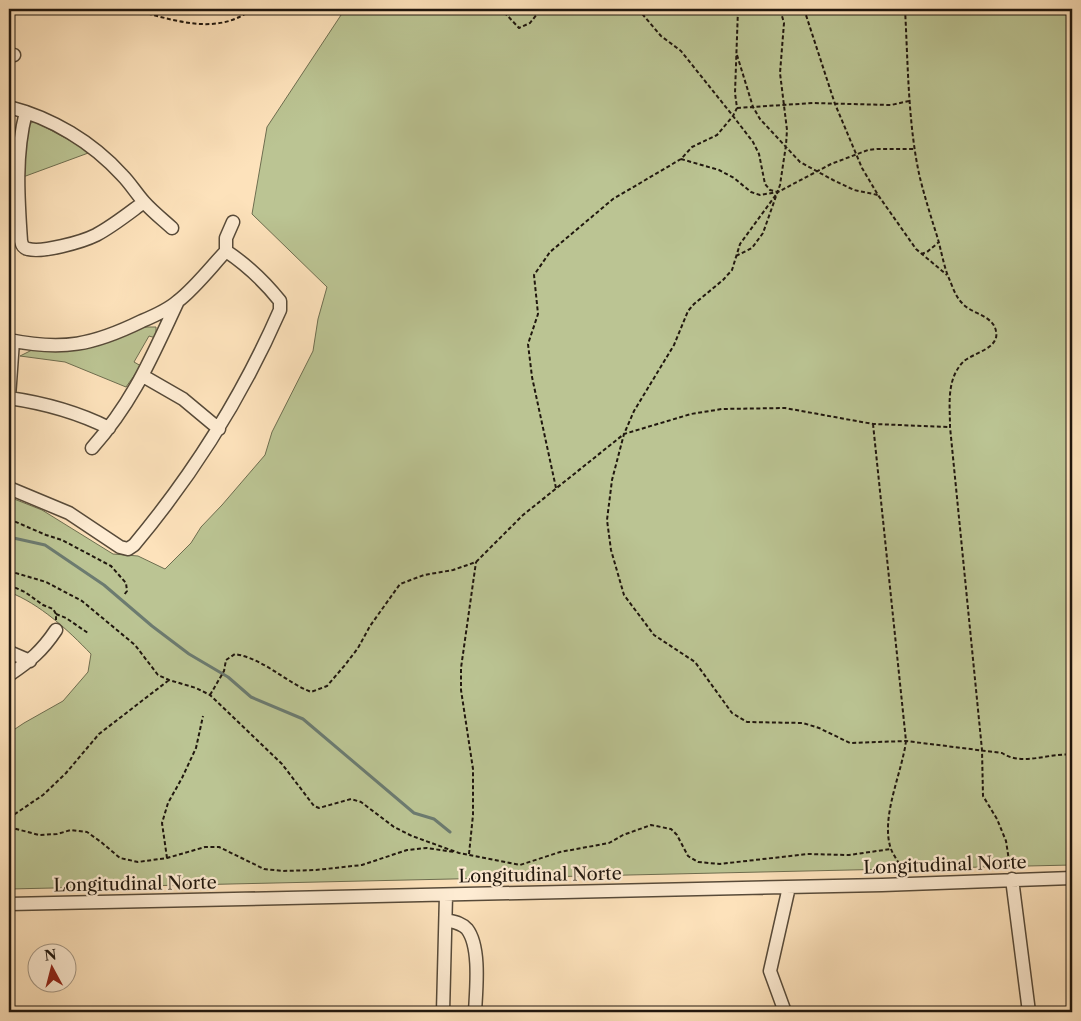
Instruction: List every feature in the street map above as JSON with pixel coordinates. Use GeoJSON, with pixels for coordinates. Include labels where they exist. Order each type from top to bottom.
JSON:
{"type":"FeatureCollection","features":[{"type":"Feature","properties":{"kind":"street"},"geometry":{"type":"LineString","coordinates":[[9,107],[26,112],[63,128],[91,146],[123,175],[144,202],[172,228]]}},
{"type":"Feature","properties":{"kind":"street"},"geometry":{"type":"LineString","coordinates":[[26,112],[19,142],[18,176],[21,241],[26,249],[36,250],[61,247],[95,236],[144,202]]}},
{"type":"Feature","properties":{"kind":"street"},"geometry":{"type":"LineString","coordinates":[[109,428],[84,416],[60,408],[9,397],[11,340],[58,345],[90,342],[121,331],[144,320],[178,301],[226,251],[226,238],[233,222]]}},
{"type":"Feature","properties":{"kind":"street"},"geometry":{"type":"LineString","coordinates":[[9,488],[69,513],[120,547],[128,549],[134,546],[179,489],[220,429],[255,365],[280,310],[280,301],[268,287],[246,266],[226,251]]}},
{"type":"Feature","properties":{"kind":"street"},"geometry":{"type":"LineString","coordinates":[[92,448],[133,394],[178,301]]}},
{"type":"Feature","properties":{"kind":"street"},"geometry":{"type":"LineString","coordinates":[[144,320],[150,319],[157,322],[160,326],[161,337]]}},
{"type":"Feature","properties":{"kind":"street"},"geometry":{"type":"LineString","coordinates":[[143,376],[183,400],[220,429]]}},
{"type":"Feature","properties":{"kind":"street"},"geometry":{"type":"LineString","coordinates":[[9,676],[43,649],[56,630]]}},
{"type":"Feature","properties":{"kind":"street"},"geometry":{"type":"LineString","coordinates":[[9,652],[30,661]]}},
{"type":"Feature","properties":{"kind":"street","name":"Longitudinal Norte"},"geometry":{"type":"LineString","coordinates":[[9,904],[789,887],[1072,878]]}},
{"type":"Feature","properties":{"kind":"street"},"geometry":{"type":"LineString","coordinates":[[1012,880],[1029,1012]]}},
{"type":"Feature","properties":{"kind":"street"},"geometry":{"type":"LineString","coordinates":[[785,1012],[770,970],[789,887]]}},
{"type":"Feature","properties":{"kind":"street"},"geometry":{"type":"LineString","coordinates":[[442,1012],[446,895]]}},
{"type":"Feature","properties":{"kind":"street"},"geometry":{"type":"LineString","coordinates":[[446,920],[460,923],[471,935],[477,965],[475,1012]]}},
{"type":"Feature","properties":{"kind":"path"},"geometry":{"type":"LineString","coordinates":[[129,9],[202,25],[230,20],[252,9]]}},
{"type":"Feature","properties":{"kind":"path"},"geometry":{"type":"LineString","coordinates":[[492,9],[503,11],[519,28],[530,23],[540,9]]}},
{"type":"Feature","properties":{"kind":"path"},"geometry":{"type":"LineString","coordinates":[[638,9],[661,36],[681,51],[734,116],[753,142],[759,154],[765,184],[770,190],[778,192]]}},
{"type":"Feature","properties":{"kind":"path"},"geometry":{"type":"LineString","coordinates":[[556,488],[532,377],[528,344],[538,314],[534,276],[550,252],[613,199],[681,159],[692,148],[718,135],[734,116],[737,108],[735,93],[738,9]]}},
{"type":"Feature","properties":{"kind":"path"},"geometry":{"type":"LineString","coordinates":[[736,256],[752,248],[763,233],[778,192],[787,130],[780,73],[784,23],[780,9]]}},
{"type":"Feature","properties":{"kind":"path"},"geometry":{"type":"LineString","coordinates":[[804,9],[834,104],[855,156],[878,196],[921,254],[948,275]]}},
{"type":"Feature","properties":{"kind":"path"},"geometry":{"type":"LineString","coordinates":[[905,9],[910,100],[920,177],[948,275],[957,297],[963,305],[991,322],[996,331],[995,340],[988,347],[964,362],[956,373],[950,388],[950,427],[982,750],[984,796],[997,819],[1006,841],[1012,880]]}},
{"type":"Feature","properties":{"kind":"path"},"geometry":{"type":"LineString","coordinates":[[736,52],[753,107],[760,119],[800,162],[854,190],[878,196]]}},
{"type":"Feature","properties":{"kind":"path"},"geometry":{"type":"LineString","coordinates":[[737,108],[813,102],[891,105],[910,100]]}},
{"type":"Feature","properties":{"kind":"path"},"geometry":{"type":"LineString","coordinates":[[681,159],[718,170],[734,178],[755,194],[778,192],[831,164],[877,149],[916,149]]}},
{"type":"Feature","properties":{"kind":"path"},"geometry":{"type":"LineString","coordinates":[[778,192],[744,238],[732,270],[688,311],[674,345],[634,411],[624,434],[612,480],[607,520],[611,550],[624,595],[654,635],[695,662],[732,713],[747,722],[803,723],[820,728],[850,742],[906,741],[1002,753],[1010,758],[1024,759],[1072,755]]}},
{"type":"Feature","properties":{"kind":"path"},"geometry":{"type":"LineString","coordinates":[[921,254],[928,252],[939,242]]}},
{"type":"Feature","properties":{"kind":"path"},"geometry":{"type":"LineString","coordinates":[[210,695],[224,671],[226,660],[235,654],[247,656],[265,665],[295,686],[311,692],[327,686],[358,648],[370,626],[400,584],[424,575],[453,570],[476,562],[523,515],[624,434],[691,414],[722,409],[785,408],[873,424],[950,427]]}},
{"type":"Feature","properties":{"kind":"path"},"geometry":{"type":"LineString","coordinates":[[873,424],[906,741],[889,814],[888,836],[891,849],[904,871],[901,884]]}},
{"type":"Feature","properties":{"kind":"path"},"geometry":{"type":"LineString","coordinates":[[9,519],[46,536],[62,540],[111,566],[126,583],[127,591],[124,595]]}},
{"type":"Feature","properties":{"kind":"path"},"geometry":{"type":"LineString","coordinates":[[469,854],[473,815],[472,769],[461,690],[461,668],[476,562]]}},
{"type":"Feature","properties":{"kind":"path"},"geometry":{"type":"LineString","coordinates":[[9,571],[46,582],[82,601],[135,644],[158,675],[196,688],[210,695],[282,764],[314,806],[319,808],[351,799],[361,802],[394,827],[412,836],[459,853]]}},
{"type":"Feature","properties":{"kind":"path"},"geometry":{"type":"LineString","coordinates":[[9,585],[25,592],[43,605],[53,609],[56,614],[56,630]]}},
{"type":"Feature","properties":{"kind":"path"},"geometry":{"type":"LineString","coordinates":[[56,614],[66,618],[88,633]]}},
{"type":"Feature","properties":{"kind":"path"},"geometry":{"type":"LineString","coordinates":[[9,818],[43,795],[99,734],[169,680]]}},
{"type":"Feature","properties":{"kind":"path"},"geometry":{"type":"LineString","coordinates":[[167,858],[162,823],[168,803],[196,748],[203,716]]}},
{"type":"Feature","properties":{"kind":"path"},"geometry":{"type":"LineString","coordinates":[[9,827],[39,835],[57,834],[71,830],[87,832],[120,858],[138,862],[167,858],[205,847],[219,847],[264,868],[283,870],[316,870],[362,866],[407,850],[427,848],[469,854],[520,865],[560,852],[609,843],[651,825],[671,829],[678,835],[688,856],[698,862],[720,864],[807,854],[850,855],[891,849]]}},
{"type":"Feature","properties":{"kind":"green space"},"geometry":{"type":"Polygon","coordinates":[[[345,9],[1072,9],[1072,865],[9,889],[9,733],[63,701],[88,672],[91,654],[43,611],[32,603],[9,592],[9,497],[42,510],[113,554],[138,556],[165,569],[191,543],[201,527],[265,455],[272,432],[313,351],[318,319],[327,287],[252,214],[267,127],[345,9]]]}},
{"type":"Feature","properties":{"kind":"green space"},"geometry":{"type":"Polygon","coordinates":[[[34,121],[91,152],[23,177],[27,126],[34,121]]]}},
{"type":"Feature","properties":{"kind":"green space"},"geometry":{"type":"Polygon","coordinates":[[[143,327],[156,327],[156,338],[149,336],[134,362],[141,366],[126,387],[65,362],[20,356],[34,349],[99,345],[143,327]]]}},
{"type":"Feature","properties":{"kind":"waterway"},"geometry":{"type":"LineString","coordinates":[[9,537],[45,545],[104,585],[152,626],[189,654],[228,677],[251,697],[303,719],[414,813],[434,819],[450,832]]}}]}
